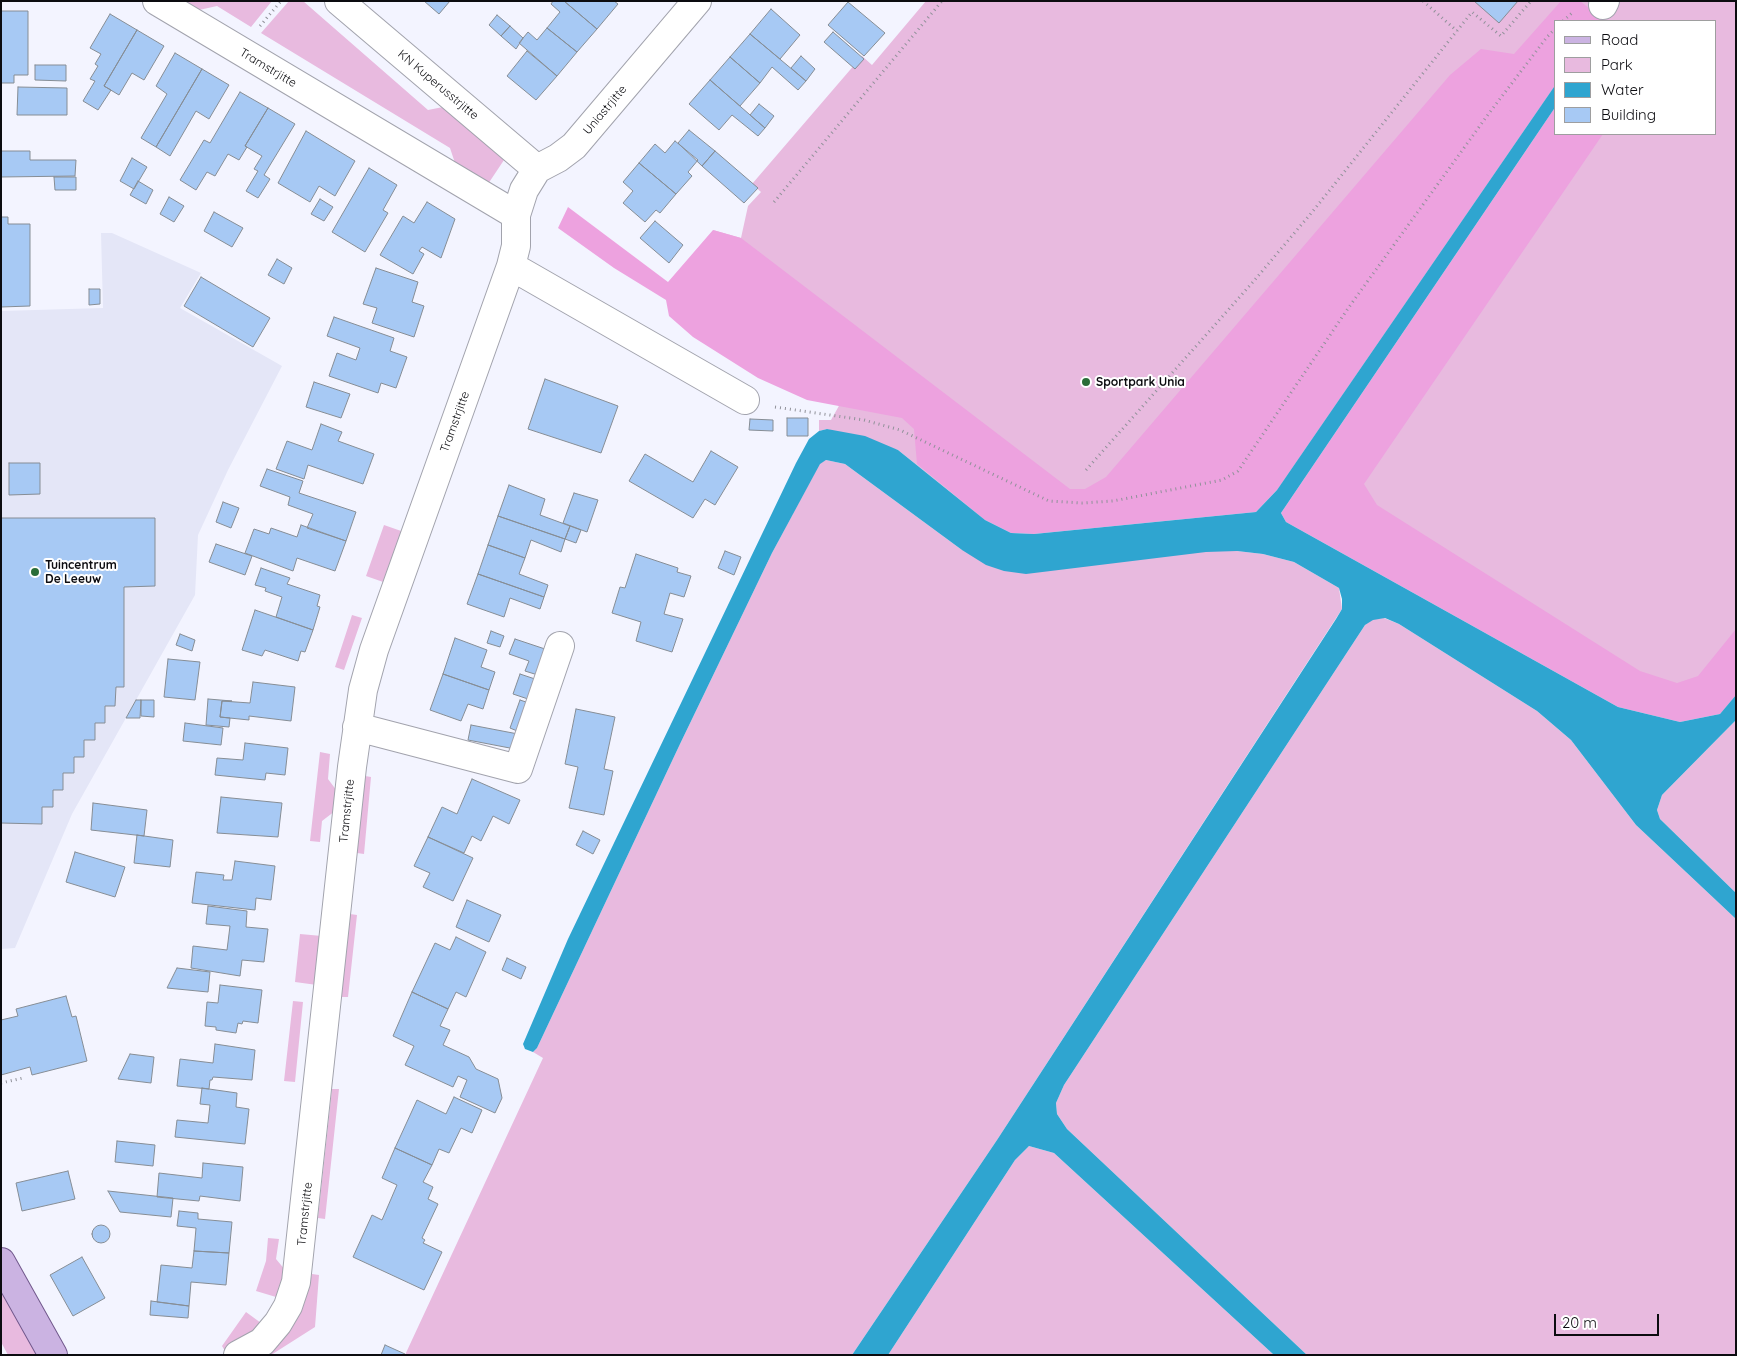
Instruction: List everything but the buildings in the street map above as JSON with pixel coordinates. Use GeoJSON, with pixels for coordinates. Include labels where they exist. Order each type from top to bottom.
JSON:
{"type":"FeatureCollection","features":[{"type":"Feature","properties":{"kind":"main road"},"geometry":{"type":"LineString","coordinates":[[1,1262],[53,1355]]}},
{"type":"Feature","properties":{"kind":"street","name":"Tramstrjitte"},"geometry":{"type":"LineString","coordinates":[[157,1],[516,215],[516,246],[511,266],[374,650],[363,690],[357,727],[296,1282],[288,1306],[278,1323],[262,1342],[238,1355]]}},
{"type":"Feature","properties":{"kind":"street","name":"KN Kuperusstrjitte"},"geometry":{"type":"LineString","coordinates":[[339,1],[537,169]]}},
{"type":"Feature","properties":{"kind":"street","name":"Uniastrjitte"},"geometry":{"type":"LineString","coordinates":[[537,169],[558,158],[574,146],[697,1]]}},
{"type":"Feature","properties":{"kind":"street"},"geometry":{"type":"LineString","coordinates":[[516,215],[524,190],[537,169]]}},
{"type":"Feature","properties":{"kind":"street"},"geometry":{"type":"LineString","coordinates":[[511,266],[745,400]]}},
{"type":"Feature","properties":{"kind":"street"},"geometry":{"type":"LineString","coordinates":[[357,727],[518,769],[560,646]]}},
{"type":"Feature","properties":{"kind":"path"},"geometry":{"type":"LineString","coordinates":[[774,202],[942,1]]}},
{"type":"Feature","properties":{"kind":"path"},"geometry":{"type":"LineString","coordinates":[[1424,1],[1456,31]]}},
{"type":"Feature","properties":{"kind":"path"},"geometry":{"type":"LineString","coordinates":[[1086,470],[1253,282],[1313,211],[1472,12],[1501,36],[1531,1]]}},
{"type":"Feature","properties":{"kind":"path"},"geometry":{"type":"LineString","coordinates":[[745,400],[757,404],[827,414],[900,430],[1049,501],[1082,503],[1113,501],[1222,480],[1238,471],[1349,307],[1487,116],[1554,31]]}},
{"type":"Feature","properties":{"kind":"path"},"geometry":{"type":"LineString","coordinates":[[1,1083],[24,1078]]}},
{"type":"Feature","properties":{"kind":"shaded area"},"geometry":{"type":"Polygon","coordinates":[[[1561,1],[1580,1],[1604,20],[1554,20],[1554,87],[1277,490],[1256,512],[1034,534],[1011,533],[985,520],[917,464],[914,429],[902,418],[807,400],[758,378],[693,337],[669,316],[666,300],[614,268],[558,228],[568,207],[668,282],[713,230],[741,238],[1070,489],[1085,489],[1106,477],[1450,75],[1481,49],[1514,54],[1561,1]]]}},
{"type":"Feature","properties":{"kind":"shaded area"},"geometry":{"type":"Polygon","coordinates":[[[1554,109],[1554,135],[1602,135],[1364,484],[1377,505],[1640,671],[1677,683],[1698,676],[1736,629],[1736,695],[1720,714],[1680,722],[1618,707],[1286,522],[1281,513],[1554,109]]]}},
{"type":"Feature","properties":{"kind":"shaded area"},"geometry":{"type":"Polygon","coordinates":[[[101,233],[112,233],[201,273],[180,308],[282,366],[228,470],[198,535],[195,595],[72,814],[15,948],[1,949],[1,311],[103,308],[101,233]]]}},
{"type":"Feature","properties":{"kind":"green space"},"geometry":{"type":"Polygon","coordinates":[[[184,1],[272,1],[251,27],[217,6],[199,10],[184,1]]]}},
{"type":"Feature","properties":{"kind":"green space"},"geometry":{"type":"Polygon","coordinates":[[[289,1],[303,1],[428,110],[443,107],[503,157],[504,160],[488,184],[456,166],[450,148],[261,33],[289,1]]]}},
{"type":"Feature","properties":{"kind":"green space","name":"Sportpark Unia"},"geometry":{"type":"Polygon","coordinates":[[[926,1],[1736,1],[1736,695],[1720,714],[1286,522],[1554,109],[1554,135],[1717,135],[1717,20],[1554,20],[1554,87],[1277,490],[985,520],[898,450],[827,429],[819,431],[819,420],[831,420],[840,404],[713,230],[741,238],[748,206],[761,192],[752,184],[862,56],[872,65],[926,1]]]}},
{"type":"Feature","properties":{"kind":"green space"},"geometry":{"type":"Polygon","coordinates":[[[826,460],[845,464],[962,550],[1237,551],[1263,554],[1294,562],[1339,588],[1342,609],[997,1140],[852,1355],[405,1355],[543,1058],[533,1052],[537,1048],[772,553],[820,463],[826,460]]]}},
{"type":"Feature","properties":{"kind":"green space"},"geometry":{"type":"Polygon","coordinates":[[[384,525],[404,532],[386,583],[366,576],[384,525]]]}},
{"type":"Feature","properties":{"kind":"green space"},"geometry":{"type":"Polygon","coordinates":[[[352,615],[362,618],[344,670],[335,667],[352,615]]]}},
{"type":"Feature","properties":{"kind":"green space"},"geometry":{"type":"Polygon","coordinates":[[[1384,618],[1399,624],[1537,711],[1571,740],[1636,825],[1736,919],[1736,1355],[1307,1355],[1067,1129],[1057,1114],[1056,1103],[1064,1085],[1365,625],[1373,619],[1384,618]]]}},
{"type":"Feature","properties":{"kind":"green space"},"geometry":{"type":"Polygon","coordinates":[[[1736,720],[1736,893],[1660,819],[1657,810],[1662,795],[1736,720]]]}},
{"type":"Feature","properties":{"kind":"green space"},"geometry":{"type":"Polygon","coordinates":[[[320,752],[330,754],[328,779],[337,791],[335,811],[322,821],[320,842],[310,841],[320,752]]]}},
{"type":"Feature","properties":{"kind":"green space"},"geometry":{"type":"Polygon","coordinates":[[[365,776],[371,777],[364,854],[357,853],[365,776]]]}},
{"type":"Feature","properties":{"kind":"green space"},"geometry":{"type":"Polygon","coordinates":[[[350,914],[357,915],[348,997],[341,997],[350,914]]]}},
{"type":"Feature","properties":{"kind":"green space"},"geometry":{"type":"Polygon","coordinates":[[[300,934],[322,936],[317,985],[295,982],[300,934]]]}},
{"type":"Feature","properties":{"kind":"green space"},"geometry":{"type":"Polygon","coordinates":[[[293,1001],[303,1002],[295,1082],[284,1081],[293,1001]]]}},
{"type":"Feature","properties":{"kind":"green space"},"geometry":{"type":"Polygon","coordinates":[[[332,1089],[339,1089],[325,1219],[318,1218],[332,1089]]]}},
{"type":"Feature","properties":{"kind":"green space"},"geometry":{"type":"Polygon","coordinates":[[[1029,1146],[1054,1153],[1274,1355],[888,1355],[1015,1160],[1029,1146]]]}},
{"type":"Feature","properties":{"kind":"green space"},"geometry":{"type":"Polygon","coordinates":[[[268,1238],[279,1239],[276,1259],[286,1271],[276,1297],[256,1291],[266,1261],[268,1238]]]}},
{"type":"Feature","properties":{"kind":"green space"},"geometry":{"type":"Polygon","coordinates":[[[312,1274],[319,1275],[315,1327],[271,1355],[265,1355],[285,1337],[294,1323],[304,1304],[312,1274]]]}},
{"type":"Feature","properties":{"kind":"green space"},"geometry":{"type":"Polygon","coordinates":[[[1,1291],[37,1355],[8,1355],[1,1342],[1,1291]]]}},
{"type":"Feature","properties":{"kind":"green space"},"geometry":{"type":"Polygon","coordinates":[[[246,1312],[261,1323],[243,1340],[225,1351],[222,1346],[246,1312]]]}},
{"type":"Feature","properties":{"kind":"water"},"geometry":{"type":"Polygon","coordinates":[[[1554,87],[1554,109],[1281,513],[1286,522],[1618,707],[1680,722],[1720,714],[1736,695],[1736,720],[1662,795],[1657,810],[1660,819],[1736,893],[1736,919],[1636,825],[1571,740],[1537,711],[1399,624],[1385,618],[1373,620],[1365,625],[1064,1085],[1056,1103],[1057,1114],[1067,1129],[1307,1355],[1274,1355],[1054,1153],[1029,1146],[1015,1160],[888,1355],[852,1355],[997,1140],[1336,619],[1342,609],[1342,599],[1339,588],[1294,562],[1263,554],[1237,551],[1206,552],[1026,574],[1004,571],[986,565],[962,550],[845,464],[826,460],[820,464],[772,553],[537,1048],[533,1052],[525,1049],[523,1044],[568,939],[796,463],[809,439],[819,431],[827,429],[865,436],[898,450],[985,520],[1011,533],[1034,534],[1256,512],[1277,490],[1554,87]]]}},
{"type":"Feature","properties":{"kind":"place","name":"Sportpark Unia"},"geometry":{"type":"Point","coordinates":[1086,382]}},
{"type":"Feature","properties":{"kind":"place","name":"Tuincentrum De Leeuw"},"geometry":{"type":"Point","coordinates":[35,572]}}]}
